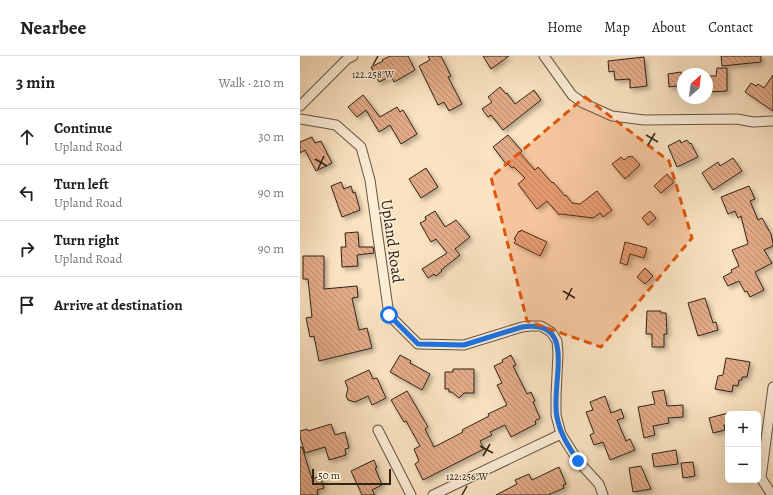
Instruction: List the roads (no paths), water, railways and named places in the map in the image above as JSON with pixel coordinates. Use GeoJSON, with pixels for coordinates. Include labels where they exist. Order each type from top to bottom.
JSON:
{"type":"FeatureCollection","features":[{"type":"Feature","properties":{"kind":"street"},"geometry":{"type":"LineString","coordinates":[[300,106],[347,59],[353,56]]}},
{"type":"Feature","properties":{"kind":"street"},"geometry":{"type":"LineString","coordinates":[[544,56],[572,94],[583,103],[612,116],[644,120],[737,119],[752,122],[773,121]]}},
{"type":"Feature","properties":{"kind":"street","name":"Upland Road"},"geometry":{"type":"LineString","coordinates":[[300,119],[336,125],[361,147],[370,180],[389,315],[418,344],[464,345],[522,327],[531,326],[541,326],[551,332],[557,341],[558,347],[556,415],[561,434],[578,461],[599,484],[603,495]]}},
{"type":"Feature","properties":{"kind":"street"},"geometry":{"type":"LineString","coordinates":[[772,495],[761,478],[773,387]]}},
{"type":"Feature","properties":{"kind":"street"},"geometry":{"type":"LineString","coordinates":[[378,430],[411,495]]}},
{"type":"Feature","properties":{"kind":"street"},"geometry":{"type":"LineString","coordinates":[[433,495],[561,434]]}}]}
